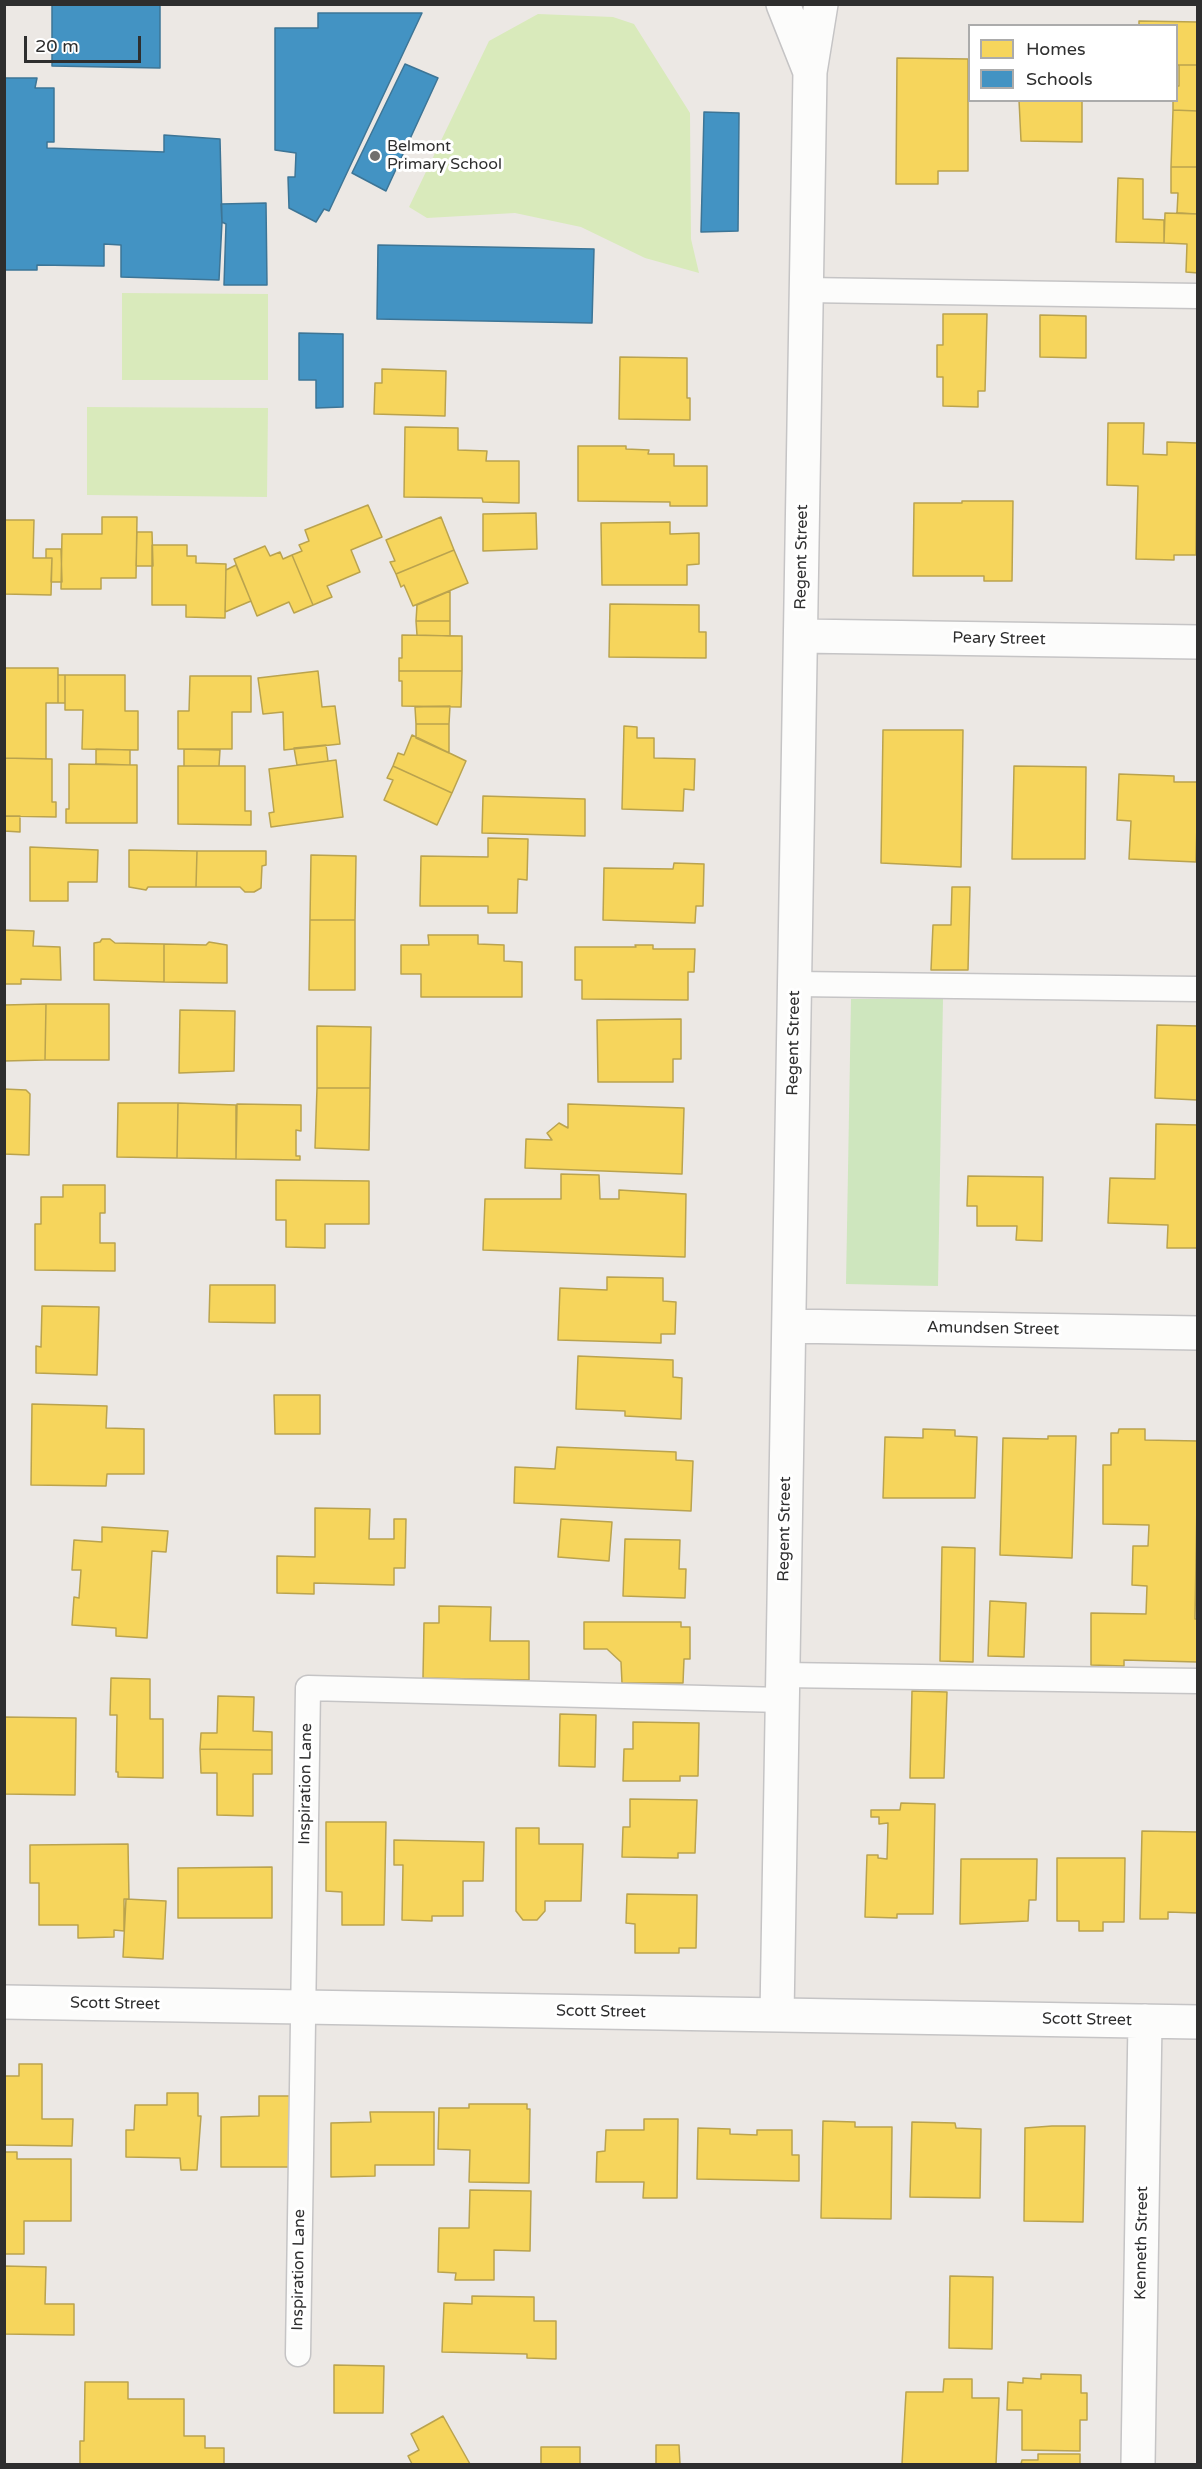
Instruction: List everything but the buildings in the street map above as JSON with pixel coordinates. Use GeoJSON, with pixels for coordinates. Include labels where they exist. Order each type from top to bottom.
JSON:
{"type":"FeatureCollection","features":[{"type":"Feature","properties":{"kind":"street","name":"Regent Street"},"geometry":{"type":"LineString","coordinates":[[783,4],[810,72]]}},
{"type":"Feature","properties":{"kind":"street","name":"Regent Street"},"geometry":{"type":"LineString","coordinates":[[777,2015],[810,72],[821,4]]}},
{"type":"Feature","properties":{"kind":"street","name":"Peary Street"},"geometry":{"type":"LineString","coordinates":[[801,636],[1197,642]]}},
{"type":"Feature","properties":{"kind":"street","name":"Amundsen Street"},"geometry":{"type":"LineString","coordinates":[[789,1326],[1197,1333]]}},
{"type":"Feature","properties":{"kind":"street","name":"Scott Street"},"geometry":{"type":"LineString","coordinates":[[4,2002],[1197,2022]]}},
{"type":"Feature","properties":{"kind":"street","name":"Kenneth Street"},"geometry":{"type":"LineString","coordinates":[[1138,2464],[1145,2021]]}},
{"type":"Feature","properties":{"kind":"lane"},"geometry":{"type":"LineString","coordinates":[[806,290],[1197,296]]}},
{"type":"Feature","properties":{"kind":"lane"},"geometry":{"type":"LineString","coordinates":[[795,984],[1197,990]]}},
{"type":"Feature","properties":{"kind":"lane"},"geometry":{"type":"LineString","coordinates":[[783,1687],[1197,1681]]}},
{"type":"Feature","properties":{"kind":"lane","name":"Inspiration Lane"},"geometry":{"type":"LineString","coordinates":[[298,2354],[308,1688],[783,1687]]}},
{"type":"Feature","properties":{"kind":"green space"},"geometry":{"type":"Polygon","coordinates":[[[538,14],[613,17],[634,24],[690,113],[691,239],[699,273],[645,258],[581,227],[515,213],[427,218],[409,207],[489,41],[538,14]]]}},
{"type":"Feature","properties":{"kind":"green space"},"geometry":{"type":"Polygon","coordinates":[[[122,293],[268,294],[268,380],[122,380],[122,293]]]}},
{"type":"Feature","properties":{"kind":"green space"},"geometry":{"type":"Polygon","coordinates":[[[87,407],[268,408],[267,497],[87,495],[87,407]]]}},
{"type":"Feature","properties":{"kind":"green space"},"geometry":{"type":"Polygon","coordinates":[[[851,999],[943,999],[938,1286],[846,1284],[851,999]]]}},
{"type":"Feature","properties":{"kind":"place","name":"Belmont Primary School"},"geometry":{"type":"Point","coordinates":[375,156]}}]}
